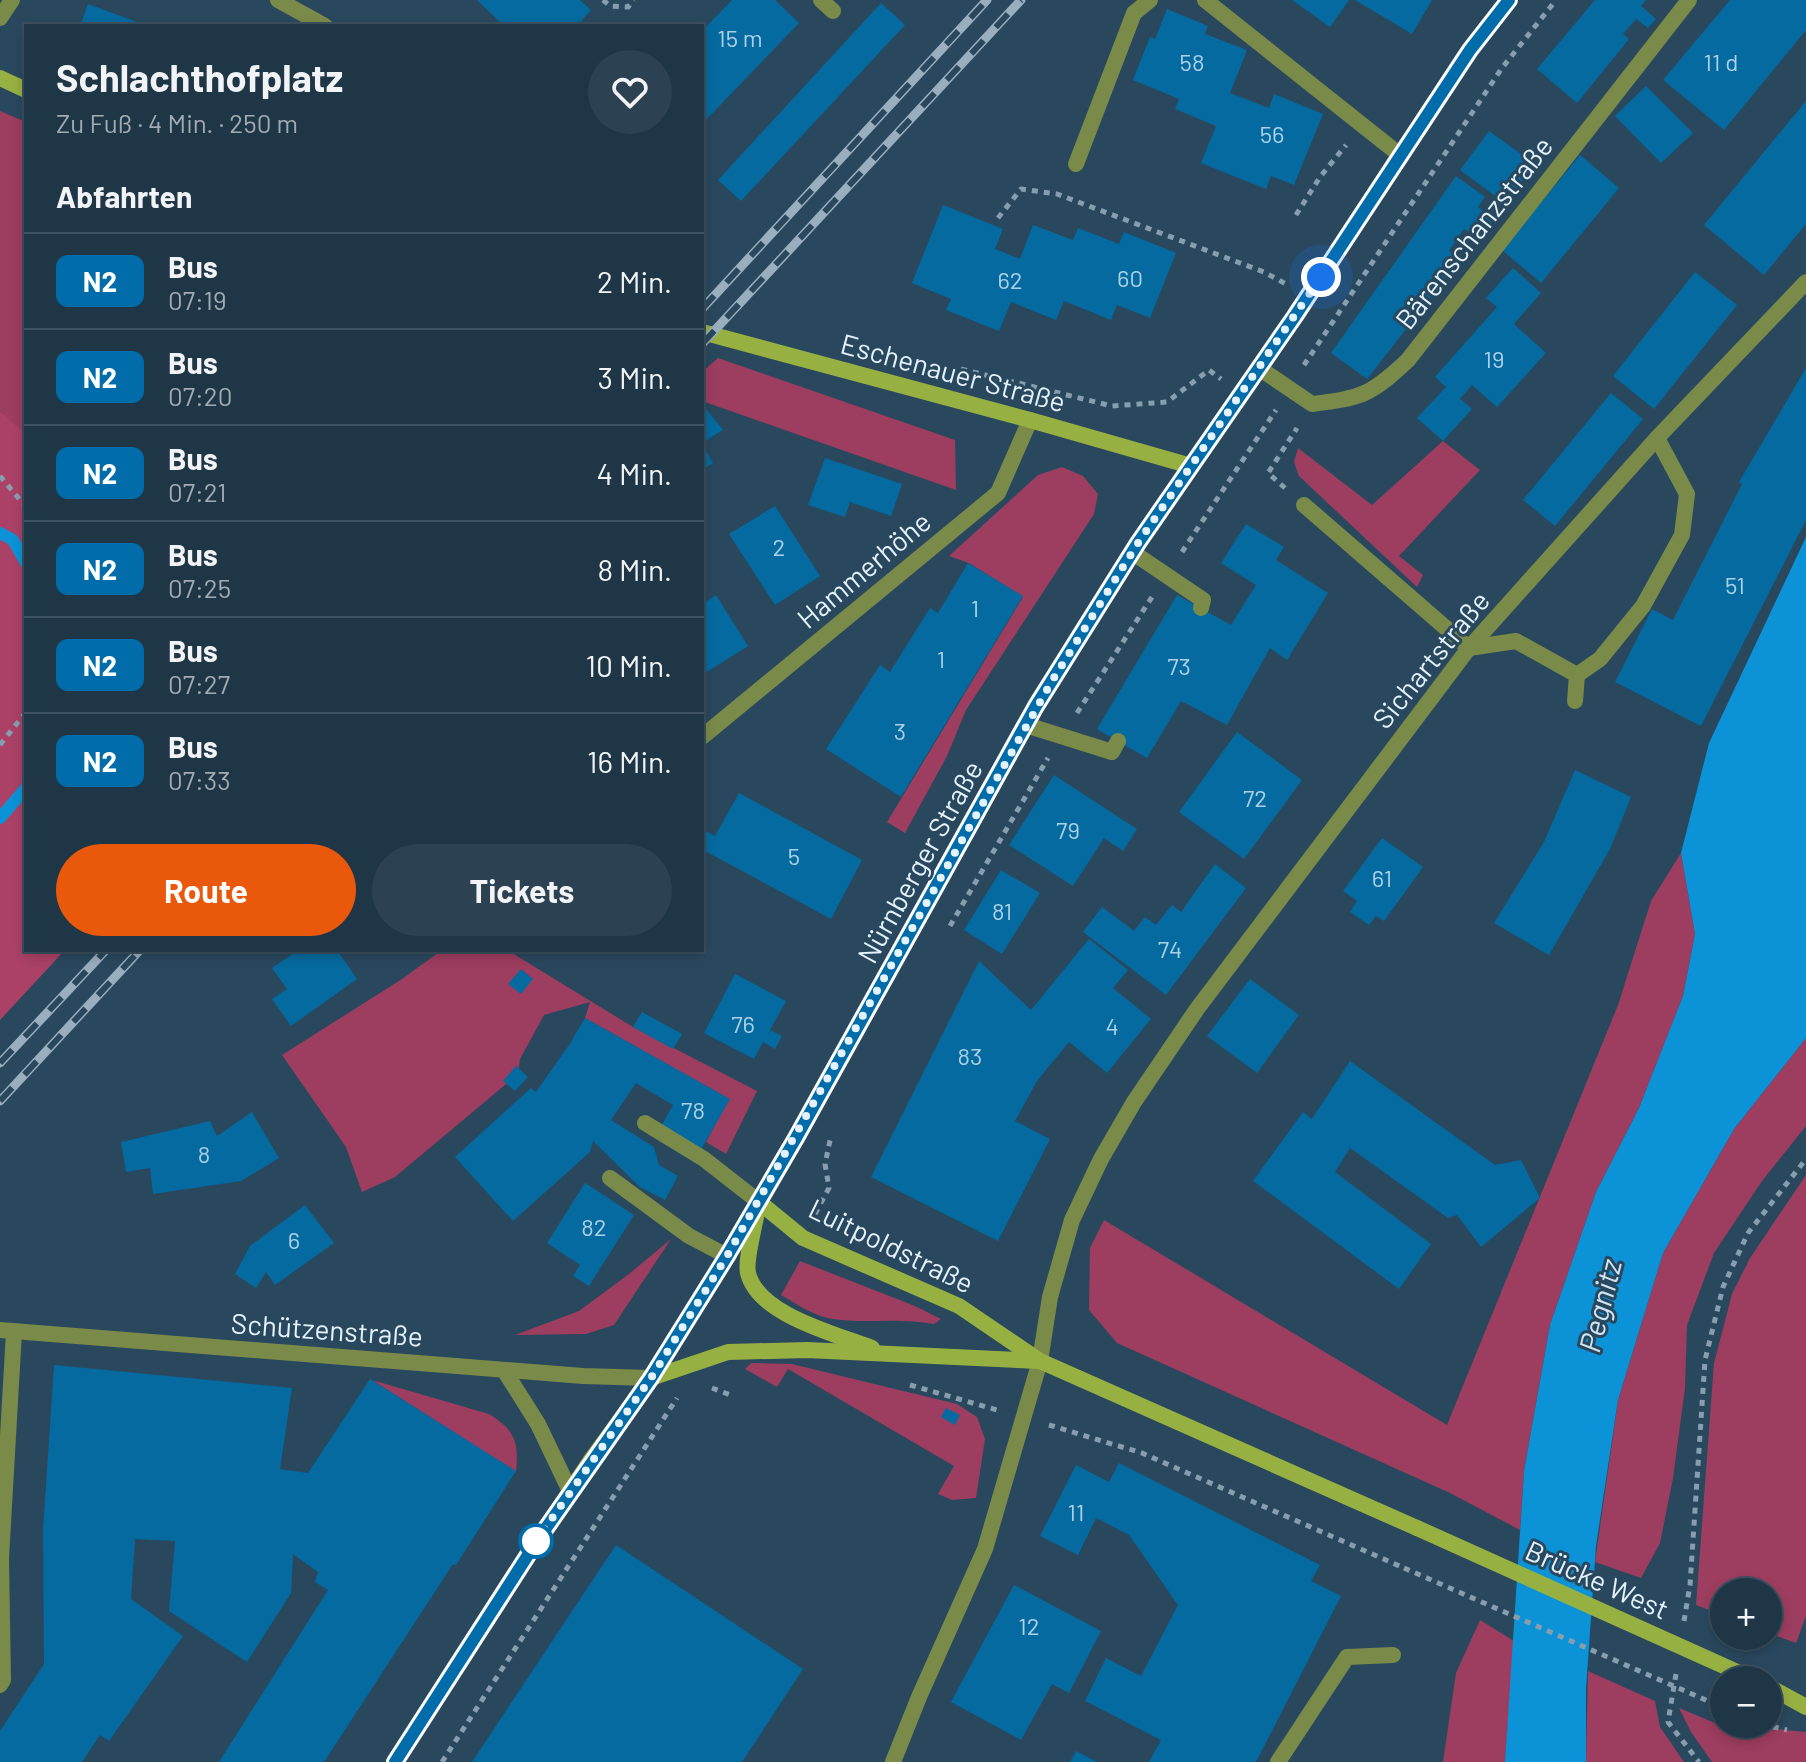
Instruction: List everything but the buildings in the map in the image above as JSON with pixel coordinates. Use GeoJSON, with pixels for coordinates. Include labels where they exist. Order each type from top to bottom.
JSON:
{"type":"FeatureCollection","features":[{"type":"Feature","properties":{"kind":"main road","name":"Nürnberger Straße"},"geometry":{"type":"LineString","coordinates":[[395,1762],[570,1491],[651,1378],[727,1256],[1026,725],[1132,552],[1308,297],[1470,50],[1509,0]]}},
{"type":"Feature","properties":{"kind":"main road"},"geometry":{"type":"LineString","coordinates":[[0,78],[24,89]]}},
{"type":"Feature","properties":{"kind":"main road","name":"Eschenauer Straße"},"geometry":{"type":"LineString","coordinates":[[704,333],[1191,466]]}},
{"type":"Feature","properties":{"kind":"main road","name":"Luitpoldstraße"},"geometry":{"type":"LineString","coordinates":[[759,1202],[803,1238],[959,1306],[1040,1361],[1417,1528]]}},
{"type":"Feature","properties":{"kind":"main road","name":"Luitpoldstraße"},"geometry":{"type":"LineString","coordinates":[[759,1202],[748,1272],[761,1297],[801,1322],[887,1354]]}},
{"type":"Feature","properties":{"kind":"main road","name":"Luitpoldstraße"},"geometry":{"type":"LineString","coordinates":[[651,1378],[728,1352],[807,1350],[1040,1361]]}},
{"type":"Feature","properties":{"kind":"main road","name":"Brücke West"},"geometry":{"type":"LineString","coordinates":[[1417,1528],[1724,1666]]}},
{"type":"Feature","properties":{"kind":"main road"},"geometry":{"type":"LineString","coordinates":[[1782,1692],[1806,1707]]}},
{"type":"Feature","properties":{"kind":"main road"},"geometry":{"type":"LineString","coordinates":[[1786,1694],[1806,1697]]}},
{"type":"Feature","properties":{"kind":"street"},"geometry":{"type":"LineString","coordinates":[[0,18],[12,0]]}},
{"type":"Feature","properties":{"kind":"street"},"geometry":{"type":"LineString","coordinates":[[278,0],[321,24]]}},
{"type":"Feature","properties":{"kind":"street"},"geometry":{"type":"LineString","coordinates":[[1076,164],[1134,13],[1150,0]]}},
{"type":"Feature","properties":{"kind":"street"},"geometry":{"type":"LineString","coordinates":[[1205,0],[1400,155]]}},
{"type":"Feature","properties":{"kind":"street","name":"Bärenschanzstraße"},"geometry":{"type":"LineString","coordinates":[[1259,368],[1312,404],[1351,400],[1380,387],[1408,360],[1689,0]]}},
{"type":"Feature","properties":{"kind":"street","name":"Sichartstraße"},"geometry":{"type":"LineString","coordinates":[[893,1762],[985,1549],[1040,1361],[1050,1297],[1072,1220],[1101,1159],[1134,1102],[1197,1009],[1469,648],[1657,438],[1806,282]]}},
{"type":"Feature","properties":{"kind":"street","name":"Hammerhöhe"},"geometry":{"type":"LineString","coordinates":[[704,735],[998,493],[1030,420]]}},
{"type":"Feature","properties":{"kind":"street"},"geometry":{"type":"LineString","coordinates":[[1577,675],[1600,659],[1643,606],[1682,535],[1687,494],[1657,438]]}},
{"type":"Feature","properties":{"kind":"street"},"geometry":{"type":"LineString","coordinates":[[1304,505],[1469,648],[1516,641],[1577,675]]}},
{"type":"Feature","properties":{"kind":"street"},"geometry":{"type":"LineString","coordinates":[[1132,552],[1203,600],[1201,608]]}},
{"type":"Feature","properties":{"kind":"street"},"geometry":{"type":"LineString","coordinates":[[1575,701],[1577,675]]}},
{"type":"Feature","properties":{"kind":"street"},"geometry":{"type":"LineString","coordinates":[[1026,725],[1112,752],[1118,741]]}},
{"type":"Feature","properties":{"kind":"street"},"geometry":{"type":"LineString","coordinates":[[645,1123],[704,1159],[759,1202]]}},
{"type":"Feature","properties":{"kind":"street"},"geometry":{"type":"LineString","coordinates":[[610,1178],[689,1236],[727,1256]]}},
{"type":"Feature","properties":{"kind":"street"},"geometry":{"type":"LineString","coordinates":[[0,1685],[3,1680],[1,1558],[7,1331]]}},
{"type":"Feature","properties":{"kind":"street","name":"Schützenstraße"},"geometry":{"type":"LineString","coordinates":[[7,1331],[504,1370],[651,1378]]}},
{"type":"Feature","properties":{"kind":"street"},"geometry":{"type":"LineString","coordinates":[[504,1370],[538,1424],[570,1491]]}},
{"type":"Feature","properties":{"kind":"street"},"geometry":{"type":"LineString","coordinates":[[1278,1762],[1347,1657],[1393,1655]]}},
{"type":"Feature","properties":{"kind":"path"},"geometry":{"type":"LineString","coordinates":[[603,0],[610,6],[628,7],[634,0]]}},
{"type":"Feature","properties":{"kind":"path"},"geometry":{"type":"LineString","coordinates":[[949,928],[1034,779],[1167,574],[1502,68],[1556,0]]}},
{"type":"Feature","properties":{"kind":"path"},"geometry":{"type":"LineString","coordinates":[[1296,215],[1320,177],[1362,125]]}},
{"type":"Feature","properties":{"kind":"path"},"geometry":{"type":"LineString","coordinates":[[998,218],[1021,189],[1057,194],[1264,272],[1308,297]]}},
{"type":"Feature","properties":{"kind":"path"},"geometry":{"type":"LineString","coordinates":[[1112,406],[1167,402],[1209,370],[1274,413]]}},
{"type":"Feature","properties":{"kind":"path"},"geometry":{"type":"LineString","coordinates":[[1298,428],[1268,473],[1304,505]]}},
{"type":"Feature","properties":{"kind":"path"},"geometry":{"type":"LineString","coordinates":[[0,476],[24,505]]}},
{"type":"Feature","properties":{"kind":"path"},"geometry":{"type":"LineString","coordinates":[[0,745],[24,715]]}},
{"type":"Feature","properties":{"kind":"path"},"geometry":{"type":"LineString","coordinates":[[803,1238],[829,1188],[825,1164],[832,1130]]}},
{"type":"Feature","properties":{"kind":"path"},"geometry":{"type":"LineString","coordinates":[[1683,1631],[1690,1585],[1705,1360],[1723,1287],[1748,1233],[1806,1159]]}},
{"type":"Feature","properties":{"kind":"path"},"geometry":{"type":"LineString","coordinates":[[728,1352],[706,1385],[733,1396]]}},
{"type":"Feature","properties":{"kind":"path"},"geometry":{"type":"LineString","coordinates":[[896,1381],[1142,1453],[1710,1702]]}},
{"type":"Feature","properties":{"kind":"path"},"geometry":{"type":"LineString","coordinates":[[442,1762],[682,1390]]}},
{"type":"Feature","properties":{"kind":"path"},"geometry":{"type":"LineString","coordinates":[[1678,1661],[1668,1722],[1699,1762]]}},
{"type":"Feature","properties":{"kind":"shaded area"},"geometry":{"type":"Polygon","coordinates":[[[0,111],[24,121],[24,435],[0,411],[0,111]]]}},
{"type":"Feature","properties":{"kind":"shaded area"},"geometry":{"type":"Polygon","coordinates":[[[718,358],[955,440],[956,490],[704,402],[704,370],[718,358]]]}},
{"type":"Feature","properties":{"kind":"shaded area"},"geometry":{"type":"Polygon","coordinates":[[[0,411],[24,433],[24,952],[63,952],[0,1020],[0,411]]]}},
{"type":"Feature","properties":{"kind":"shaded area"},"geometry":{"type":"Polygon","coordinates":[[[1443,441],[1480,470],[1399,556],[1423,575],[1417,587],[1299,476],[1294,462],[1298,448],[1372,505],[1443,441]]]}},
{"type":"Feature","properties":{"kind":"shaded area"},"geometry":{"type":"Polygon","coordinates":[[[1062,467],[1083,476],[1098,494],[1094,514],[966,710],[947,756],[905,833],[887,822],[1023,597],[969,563],[949,556],[1038,475],[1062,467]]]}},
{"type":"Feature","properties":{"kind":"shaded area"},"geometry":{"type":"Polygon","coordinates":[[[1681,853],[1695,934],[1683,996],[1639,1108],[1596,1192],[1550,1325],[1524,1471],[1520,1530],[1450,1493],[1117,1343],[1089,1310],[1090,1248],[1104,1220],[1447,1425],[1618,1005],[1651,901],[1681,853]]]}},
{"type":"Feature","properties":{"kind":"shaded area"},"geometry":{"type":"Polygon","coordinates":[[[439,952],[510,952],[633,1027],[757,1091],[726,1154],[706,1142],[729,1099],[585,1018],[590,1002],[544,1015],[520,1059],[518,1074],[395,1177],[362,1192],[346,1147],[282,1055],[439,952]]]}},
{"type":"Feature","properties":{"kind":"shaded area"},"geometry":{"type":"Polygon","coordinates":[[[1806,1038],[1806,1126],[1762,1181],[1714,1253],[1687,1325],[1685,1388],[1673,1478],[1660,1543],[1641,1578],[1595,1562],[1618,1400],[1663,1253],[1734,1129],[1806,1038]]]}},
{"type":"Feature","properties":{"kind":"shaded area"},"geometry":{"type":"Polygon","coordinates":[[[1806,1175],[1806,1616],[1796,1643],[1782,1638],[1782,1578],[1710,1578],[1710,1610],[1696,1605],[1714,1363],[1732,1294],[1750,1258],[1806,1175]]]}},
{"type":"Feature","properties":{"kind":"shaded area"},"geometry":{"type":"Polygon","coordinates":[[[671,1239],[614,1325],[586,1334],[515,1335],[579,1311],[671,1239]]]}},
{"type":"Feature","properties":{"kind":"shaded area"},"geometry":{"type":"Polygon","coordinates":[[[800,1261],[941,1319],[934,1324],[845,1320],[813,1313],[781,1295],[800,1261]]]}},
{"type":"Feature","properties":{"kind":"shaded area"},"geometry":{"type":"Polygon","coordinates":[[[751,1363],[792,1364],[957,1404],[977,1417],[985,1439],[976,1498],[952,1500],[938,1494],[954,1466],[788,1369],[777,1387],[745,1369],[751,1363]]]}},
{"type":"Feature","properties":{"kind":"shaded area"},"geometry":{"type":"Polygon","coordinates":[[[372,1380],[489,1414],[510,1431],[516,1445],[516,1472],[372,1380]]]}},
{"type":"Feature","properties":{"kind":"shaded area"},"geometry":{"type":"Polygon","coordinates":[[[1480,1620],[1514,1641],[1505,1762],[1443,1762],[1456,1673],[1480,1620]]]}},
{"type":"Feature","properties":{"kind":"shaded area"},"geometry":{"type":"Polygon","coordinates":[[[1588,1671],[1655,1701],[1660,1727],[1684,1762],[1586,1762],[1588,1671]]]}},
{"type":"Feature","properties":{"kind":"shaded area"},"geometry":{"type":"Polygon","coordinates":[[[1679,1708],[1710,1721],[1710,1738],[1782,1738],[1782,1730],[1806,1732],[1806,1762],[1712,1762],[1679,1708]]]}},
{"type":"Feature","properties":{"kind":"water","name":"Pegnitz"},"geometry":{"type":"Polygon","coordinates":[[[1806,537],[1806,1038],[1734,1129],[1663,1253],[1618,1400],[1596,1546],[1586,1689],[1586,1762],[1505,1762],[1524,1471],[1550,1325],[1596,1192],[1639,1108],[1683,996],[1695,934],[1681,853],[1709,743],[1806,537]]]}},
{"type":"Feature","properties":{"kind":"waterway"},"geometry":{"type":"LineString","coordinates":[[0,533],[13,540],[24,559]]}},
{"type":"Feature","properties":{"kind":"waterway"},"geometry":{"type":"LineString","coordinates":[[0,818],[24,790]]}},
{"type":"Feature","properties":{"kind":"railway"},"geometry":{"type":"LineString","coordinates":[[704,307],[987,0]]}},
{"type":"Feature","properties":{"kind":"railway"},"geometry":{"type":"LineString","coordinates":[[704,342],[1021,0]]}},
{"type":"Feature","properties":{"kind":"railway"},"geometry":{"type":"LineString","coordinates":[[0,1063],[104,952]]}},
{"type":"Feature","properties":{"kind":"railway"},"geometry":{"type":"LineString","coordinates":[[0,1101],[138,952]]}},
{"type":"Feature","properties":{"kind":"bus line","name":"N2"},"geometry":{"type":"LineString","coordinates":[[395,1762],[591,1460],[651,1378],[727,1256],[1036,706],[1138,543],[1295,316],[1470,50],[1509,0]]}},
{"type":"Feature","properties":{"kind":"route"},"geometry":{"type":"LineString","coordinates":[[536,1541],[651,1378],[727,1256],[1036,706],[1138,543],[1321,277]]}}]}
